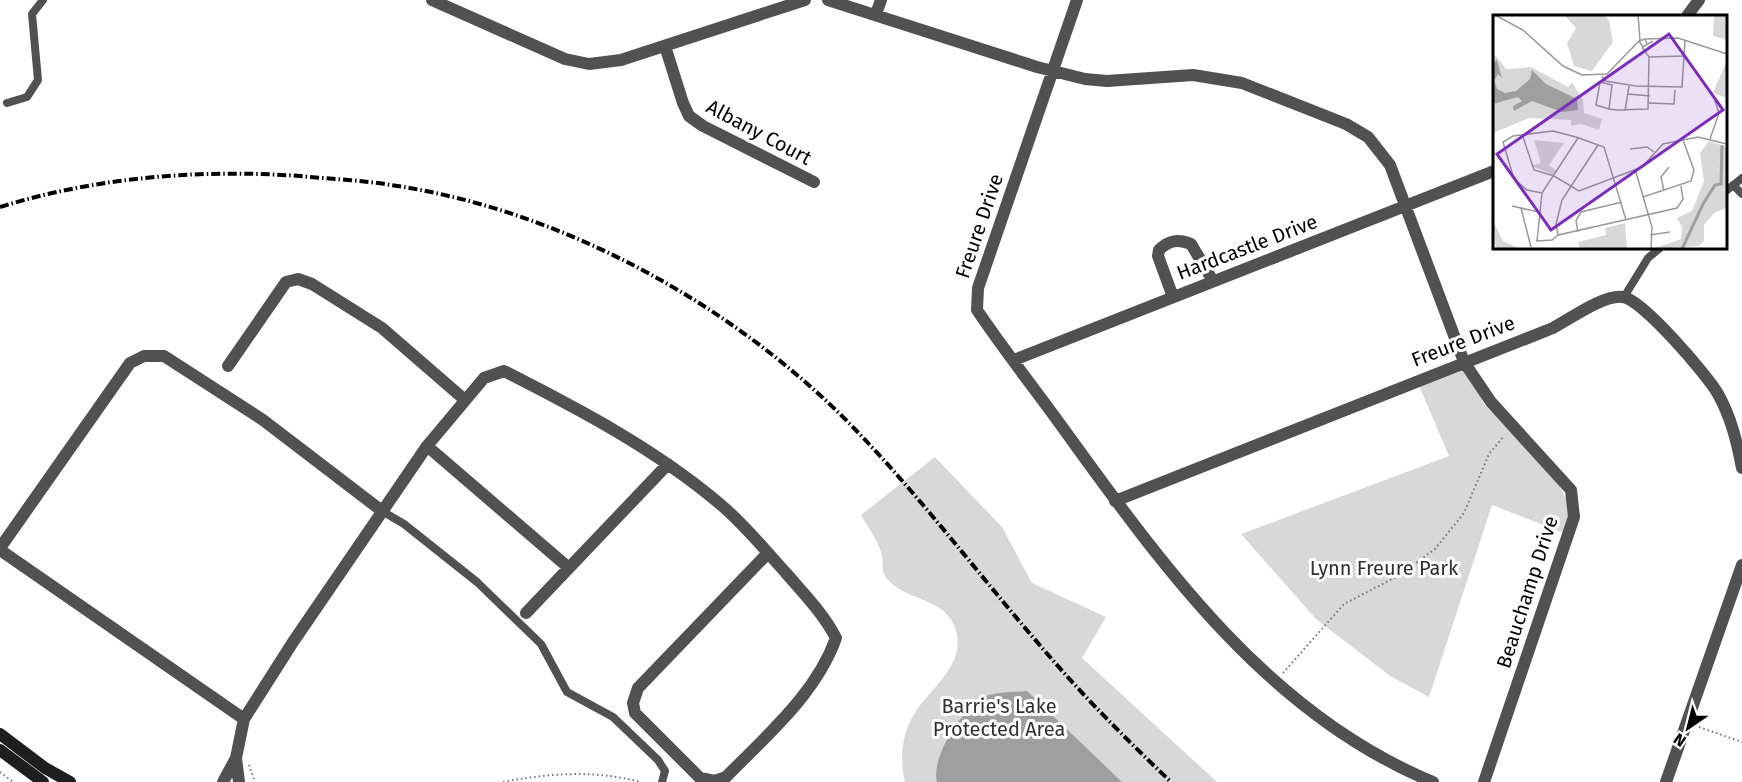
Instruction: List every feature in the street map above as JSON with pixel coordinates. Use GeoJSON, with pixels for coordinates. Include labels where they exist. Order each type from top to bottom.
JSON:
{"type":"FeatureCollection","features":[{"type":"Feature","properties":{"kind":"main road"},"geometry":{"type":"LineString","coordinates":[[0,734],[45,768],[70,782]]}},
{"type":"Feature","properties":{"kind":"main road"},"geometry":{"type":"LineString","coordinates":[[0,750],[43,782]]}},
{"type":"Feature","properties":{"kind":"street"},"geometry":{"type":"LineString","coordinates":[[432,0],[576,63],[612,62],[805,0]]}},
{"type":"Feature","properties":{"kind":"street","name":"Beauchamp Drive"},"geometry":{"type":"LineString","coordinates":[[828,0],[1052,71],[1107,81],[1193,75],[1242,83],[1346,124],[1368,137],[1390,165],[1464,362],[1491,402],[1571,490],[1574,517],[1484,782]]}},
{"type":"Feature","properties":{"kind":"street"},"geometry":{"type":"LineString","coordinates":[[876,14],[881,0]]}},
{"type":"Feature","properties":{"kind":"street","name":"Freure Drive"},"geometry":{"type":"LineString","coordinates":[[1077,0],[976,297],[977,310],[1115,501],[1221,629],[1275,682],[1319,718],[1397,767],[1433,782]]}},
{"type":"Feature","properties":{"kind":"street"},"geometry":{"type":"LineString","coordinates":[[1689,15],[1699,0]]}},
{"type":"Feature","properties":{"kind":"street","name":"Albany Court"},"geometry":{"type":"LineString","coordinates":[[665,46],[689,116],[703,126],[814,183]]}},
{"type":"Feature","properties":{"kind":"street","name":"Hardcastle Drive"},"geometry":{"type":"LineString","coordinates":[[1014,360],[1493,171]]}},
{"type":"Feature","properties":{"kind":"street"},"geometry":{"type":"LineString","coordinates":[[1173,297],[1158,256],[1159,250],[1169,242],[1181,240],[1191,244],[1213,280]]}},
{"type":"Feature","properties":{"kind":"street"},"geometry":{"type":"LineString","coordinates":[[228,366],[286,282],[298,279],[312,284],[382,328],[465,400]]}},
{"type":"Feature","properties":{"kind":"street"},"geometry":{"type":"LineString","coordinates":[[1624,297],[1639,304],[1693,361],[1718,393],[1736,435],[1742,468]]}},
{"type":"Feature","properties":{"kind":"street","name":"Freure Drive"},"geometry":{"type":"LineString","coordinates":[[1115,501],[1553,328],[1610,298],[1624,297]]}},
{"type":"Feature","properties":{"kind":"street"},"geometry":{"type":"LineString","coordinates":[[244,719],[0,549],[130,363],[144,356],[164,356],[263,420],[382,511]]}},
{"type":"Feature","properties":{"kind":"street"},"geometry":{"type":"LineString","coordinates":[[223,782],[236,758],[244,719],[293,642],[427,446],[484,378],[504,371],[576,407],[668,464],[721,505],[768,553],[826,620],[836,638],[816,678],[797,704],[750,753],[726,777],[715,781],[700,778],[635,713],[633,704],[638,688],[768,553]]}},
{"type":"Feature","properties":{"kind":"street"},"geometry":{"type":"LineString","coordinates":[[427,446],[569,568]]}},
{"type":"Feature","properties":{"kind":"street"},"geometry":{"type":"LineString","coordinates":[[526,613],[668,464]]}},
{"type":"Feature","properties":{"kind":"street"},"geometry":{"type":"LineString","coordinates":[[1666,782],[1742,565]]}},
{"type":"Feature","properties":{"kind":"street"},"geometry":{"type":"LineString","coordinates":[[236,758],[239,782]]}},
{"type":"Feature","properties":{"kind":"lane"},"geometry":{"type":"LineString","coordinates":[[7,103],[27,97],[38,80],[32,14],[43,0]]}},
{"type":"Feature","properties":{"kind":"lane"},"geometry":{"type":"LineString","coordinates":[[1727,190],[1742,178]]}},
{"type":"Feature","properties":{"kind":"lane"},"geometry":{"type":"LineString","coordinates":[[1733,185],[1742,194]]}},
{"type":"Feature","properties":{"kind":"lane"},"geometry":{"type":"LineString","coordinates":[[1624,297],[1648,258],[1659,249]]}},
{"type":"Feature","properties":{"kind":"lane"},"geometry":{"type":"LineString","coordinates":[[382,511],[404,524],[477,582],[541,644],[567,692],[613,717],[658,760],[665,771],[662,782]]}},
{"type":"Feature","properties":{"kind":"path"},"geometry":{"type":"LineString","coordinates":[[1275,682],[1344,604],[1400,575],[1436,549],[1464,513],[1489,454],[1514,427]]}},
{"type":"Feature","properties":{"kind":"path"},"geometry":{"type":"LineString","coordinates":[[1688,723],[1742,742]]}},
{"type":"Feature","properties":{"kind":"path"},"geometry":{"type":"LineString","coordinates":[[252,768],[255,782]]}},
{"type":"Feature","properties":{"kind":"path"},"geometry":{"type":"LineString","coordinates":[[0,772],[14,782]]}},
{"type":"Feature","properties":{"kind":"path"},"geometry":{"type":"LineString","coordinates":[[503,782],[553,774],[579,773],[641,782]]}},
{"type":"Feature","properties":{"kind":"green space","name":"Lynn Freure Park"},"geometry":{"type":"Polygon","coordinates":[[[1464,365],[1484,404],[1557,481],[1571,508],[1569,535],[1492,505],[1429,697],[1390,676],[1316,619],[1241,534],[1449,456],[1417,381],[1464,365]]]}},
{"type":"Feature","properties":{"kind":"green space","name":"Barrie's Lake Protected Area"},"geometry":{"type":"Polygon","coordinates":[[[935,457],[1002,527],[1032,583],[1106,617],[1082,658],[1217,782],[905,782],[902,755],[911,719],[953,663],[958,640],[950,618],[943,611],[897,588],[889,581],[883,570],[879,547],[861,515],[935,457]]]}},
{"type":"Feature","properties":{"kind":"shaded area"},"geometry":{"type":"Polygon","coordinates":[[[1027,691],[1122,782],[937,782],[936,772],[944,746],[951,732],[970,708],[989,695],[1027,691]]]}},
{"type":"Feature","properties":{"kind":"railway"},"geometry":{"type":"LineString","coordinates":[[0,207],[111,182],[186,175],[262,174],[357,181],[453,197],[515,215],[575,238],[634,266],[691,298],[745,334],[795,373],[842,416],[920,502],[1059,667],[1106,718],[1171,782]]}}]}
